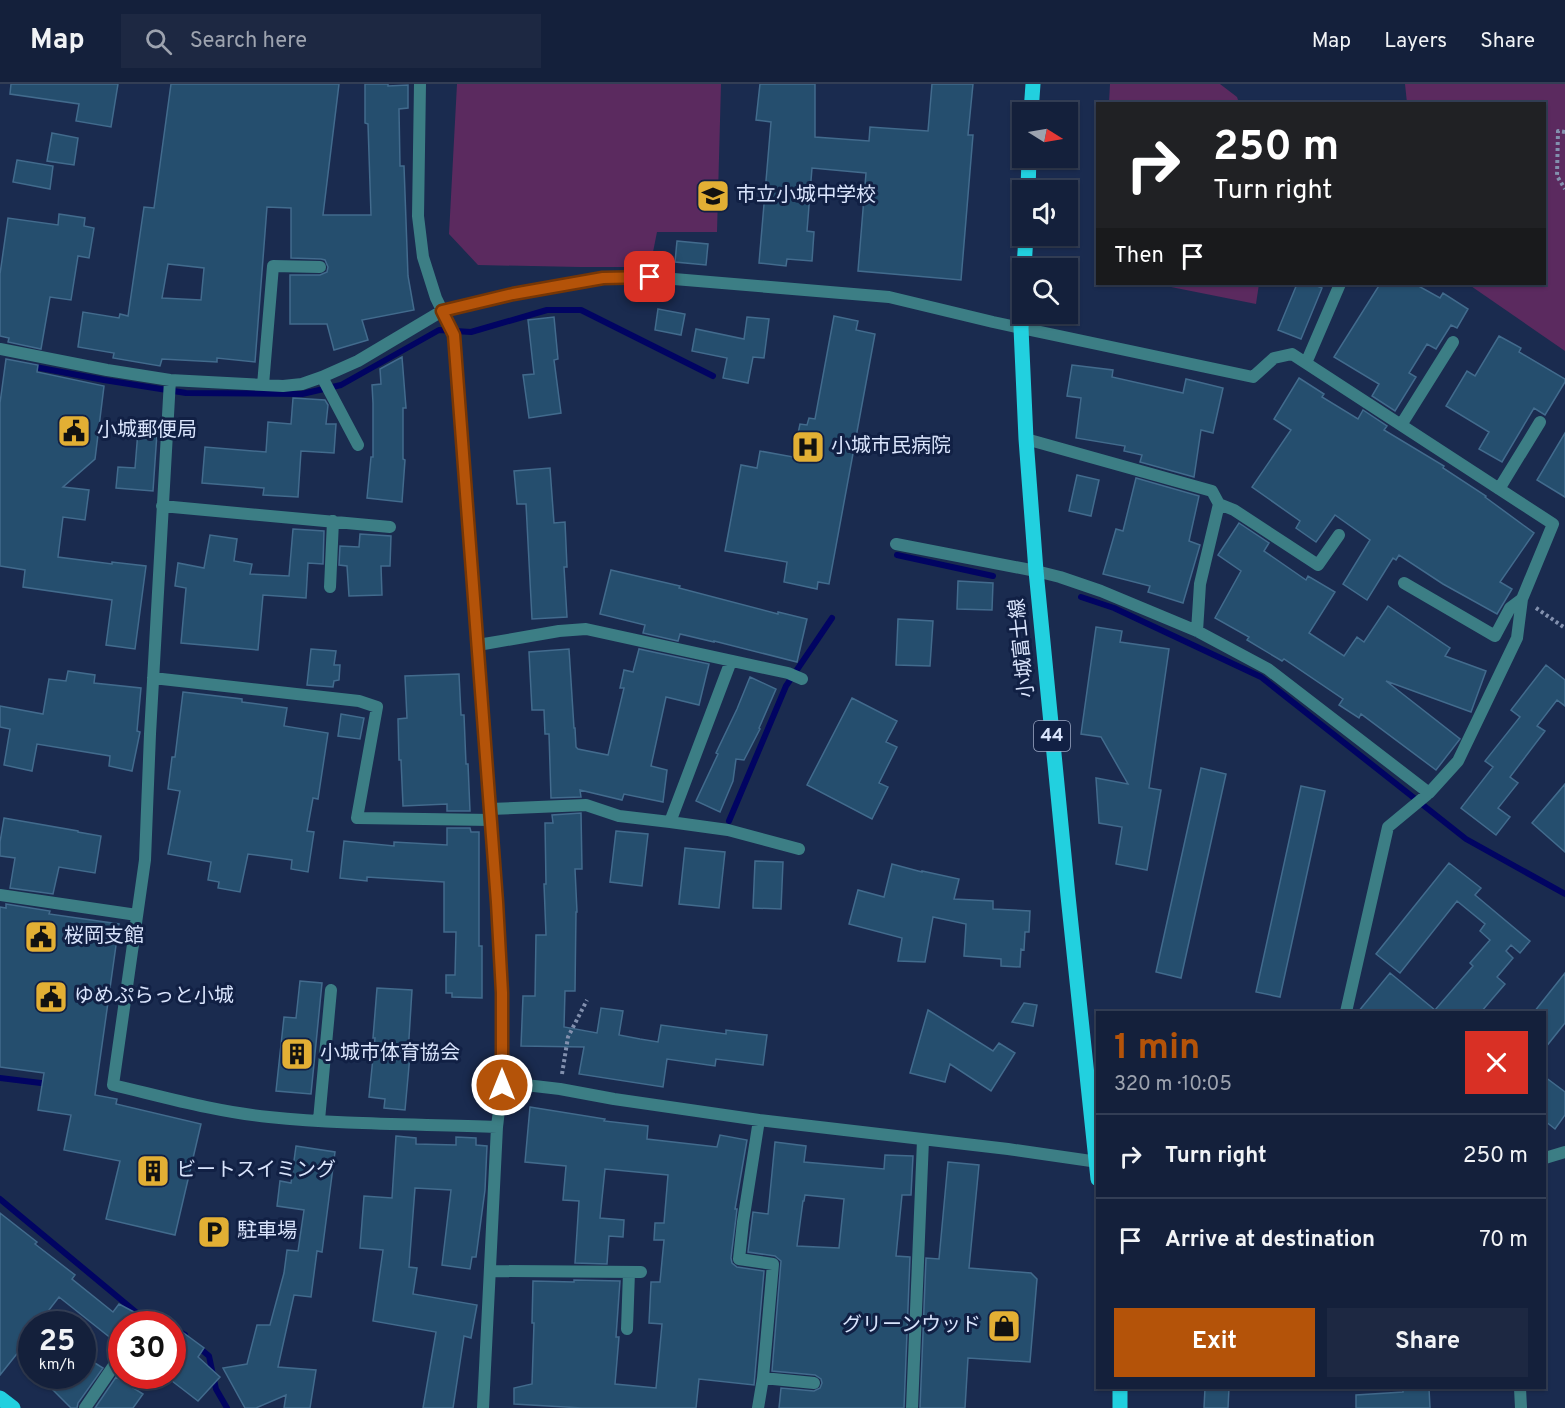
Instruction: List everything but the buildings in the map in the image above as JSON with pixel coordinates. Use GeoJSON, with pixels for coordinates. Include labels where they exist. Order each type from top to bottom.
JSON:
{"type":"FeatureCollection","features":[{"type":"Feature","properties":{"kind":"main road"},"geometry":{"type":"LineString","coordinates":[[1032,102],[1033,84]]}},
{"type":"Feature","properties":{"kind":"main road","name":"小城富士線"},"geometry":{"type":"LineString","coordinates":[[1021,324],[1026,439],[1036,571],[1096,1152]]}},
{"type":"Feature","properties":{"kind":"main road"},"geometry":{"type":"LineString","coordinates":[[1120,1389],[1120,1408]]}},
{"type":"Feature","properties":{"kind":"main road"},"geometry":{"type":"LineString","coordinates":[[0,1398],[13,1408]]}},
{"type":"Feature","properties":{"kind":"street"},"geometry":{"type":"LineString","coordinates":[[420,84],[418,216],[423,257],[436,298],[454,335],[502,993],[502,1085],[497,1127],[483,1408]]}},
{"type":"Feature","properties":{"kind":"street"},"geometry":{"type":"LineString","coordinates":[[263,385],[273,266],[320,267]]}},
{"type":"Feature","properties":{"kind":"street"},"geometry":{"type":"LineString","coordinates":[[0,349],[170,380],[283,386],[302,384],[358,361],[442,311],[513,294],[603,278],[650,277],[890,297],[1021,328],[1253,377],[1274,358],[1292,354],[1553,524],[1522,599],[1517,638],[1458,761],[1429,793],[1388,827],[1346,1011]]}},
{"type":"Feature","properties":{"kind":"street"},"geometry":{"type":"LineString","coordinates":[[1306,363],[1340,285]]}},
{"type":"Feature","properties":{"kind":"street"},"geometry":{"type":"LineString","coordinates":[[1401,425],[1453,342]]}},
{"type":"Feature","properties":{"kind":"street"},"geometry":{"type":"LineString","coordinates":[[322,377],[358,445]]}},
{"type":"Feature","properties":{"kind":"street"},"geometry":{"type":"LineString","coordinates":[[170,380],[145,860],[112,1085],[208,1108],[268,1117],[497,1127]]}},
{"type":"Feature","properties":{"kind":"street"},"geometry":{"type":"LineString","coordinates":[[1499,489],[1540,422]]}},
{"type":"Feature","properties":{"kind":"street"},"geometry":{"type":"LineString","coordinates":[[1026,439],[1212,491],[1219,504],[1234,510],[1318,565],[1339,535]]}},
{"type":"Feature","properties":{"kind":"street"},"geometry":{"type":"LineString","coordinates":[[1197,631],[1200,584],[1219,504]]}},
{"type":"Feature","properties":{"kind":"street"},"geometry":{"type":"LineString","coordinates":[[162,506],[390,527]]}},
{"type":"Feature","properties":{"kind":"street"},"geometry":{"type":"LineString","coordinates":[[330,587],[333,522]]}},
{"type":"Feature","properties":{"kind":"street"},"geometry":{"type":"LineString","coordinates":[[896,544],[1036,571],[1101,591],[1197,631],[1268,669],[1429,793]]}},
{"type":"Feature","properties":{"kind":"street"},"geometry":{"type":"LineString","coordinates":[[1404,583],[1495,636],[1510,608],[1522,599]]}},
{"type":"Feature","properties":{"kind":"street"},"geometry":{"type":"LineString","coordinates":[[478,645],[559,631],[586,629],[788,673],[802,679]]}},
{"type":"Feature","properties":{"kind":"street"},"geometry":{"type":"LineString","coordinates":[[670,822],[731,661]]}},
{"type":"Feature","properties":{"kind":"street"},"geometry":{"type":"LineString","coordinates":[[153,678],[359,701],[377,707],[357,818],[490,815],[585,806],[619,816],[728,830],[799,849]]}},
{"type":"Feature","properties":{"kind":"street"},"geometry":{"type":"LineString","coordinates":[[0,895],[137,915]]}},
{"type":"Feature","properties":{"kind":"street"},"geometry":{"type":"LineString","coordinates":[[319,1120],[331,990]]}},
{"type":"Feature","properties":{"kind":"street"},"geometry":{"type":"LineString","coordinates":[[502,1085],[517,1084],[560,1089],[759,1120],[1008,1149],[1096,1162]]}},
{"type":"Feature","properties":{"kind":"street"},"geometry":{"type":"LineString","coordinates":[[758,1408],[763,1378],[773,1264],[739,1259],[742,1222],[759,1120]]}},
{"type":"Feature","properties":{"kind":"street"},"geometry":{"type":"LineString","coordinates":[[912,1408],[923,1140]]}},
{"type":"Feature","properties":{"kind":"street"},"geometry":{"type":"LineString","coordinates":[[1546,1158],[1565,1152]]}},
{"type":"Feature","properties":{"kind":"street"},"geometry":{"type":"LineString","coordinates":[[490,1271],[635,1272],[627,1329]]}},
{"type":"Feature","properties":{"kind":"street"},"geometry":{"type":"LineString","coordinates":[[85,1408],[108,1374]]}},
{"type":"Feature","properties":{"kind":"street"},"geometry":{"type":"LineString","coordinates":[[763,1378],[814,1383]]}},
{"type":"Feature","properties":{"kind":"street"},"geometry":{"type":"LineString","coordinates":[[1520,1389],[1521,1408]]}},
{"type":"Feature","properties":{"kind":"path"},"geometry":{"type":"LineString","coordinates":[[1565,132],[1558,132],[1557,176],[1565,189]]}},
{"type":"Feature","properties":{"kind":"path"},"geometry":{"type":"LineString","coordinates":[[1522,599],[1565,628]]}},
{"type":"Feature","properties":{"kind":"path"},"geometry":{"type":"LineString","coordinates":[[560,1089],[568,1037],[586,1000]]}},
{"type":"Feature","properties":{"kind":"shaded area"},"geometry":{"type":"Polygon","coordinates":[[[457,84],[721,84],[717,232],[657,232],[650,267],[478,265],[449,234],[457,84]]]}},
{"type":"Feature","properties":{"kind":"shaded area"},"geometry":{"type":"Polygon","coordinates":[[[1110,84],[1220,84],[1237,97],[1239,102],[1109,102],[1110,84]]]}},
{"type":"Feature","properties":{"kind":"shaded area"},"geometry":{"type":"Polygon","coordinates":[[[1405,84],[1565,84],[1565,351],[1469,285],[1546,285],[1546,102],[1407,102],[1405,84]]]}},
{"type":"Feature","properties":{"kind":"shaded area"},"geometry":{"type":"Polygon","coordinates":[[[1161,285],[1259,285],[1256,304],[1161,285]]]}},
{"type":"Feature","properties":{"kind":"waterway"},"geometry":{"type":"LineString","coordinates":[[30,366],[186,393],[302,394],[341,385],[439,330],[471,332],[547,310],[581,310],[713,376]]}},
{"type":"Feature","properties":{"kind":"waterway"},"geometry":{"type":"LineString","coordinates":[[897,555],[993,576]]}},
{"type":"Feature","properties":{"kind":"waterway"},"geometry":{"type":"LineString","coordinates":[[1081,597],[1114,608],[1261,677],[1466,839],[1565,894]]}},
{"type":"Feature","properties":{"kind":"waterway"},"geometry":{"type":"LineString","coordinates":[[729,821],[786,686],[832,618]]}},
{"type":"Feature","properties":{"kind":"waterway"},"geometry":{"type":"LineString","coordinates":[[0,1078],[49,1084]]}},
{"type":"Feature","properties":{"kind":"waterway"},"geometry":{"type":"LineString","coordinates":[[0,1199],[135,1311]]}},
{"type":"Feature","properties":{"kind":"waterway"},"geometry":{"type":"LineString","coordinates":[[197,1346],[209,1356],[216,1389],[227,1408]]}},
{"type":"Feature","properties":{"kind":"place","name":"市立小城中学校"},"geometry":{"type":"Point","coordinates":[713,196]}},
{"type":"Feature","properties":{"kind":"place","name":"小城郵便局"},"geometry":{"type":"Point","coordinates":[74,431]}},
{"type":"Feature","properties":{"kind":"place","name":"小城市民病院"},"geometry":{"type":"Point","coordinates":[808,447]}},
{"type":"Feature","properties":{"kind":"place","name":"桜岡支館"},"geometry":{"type":"Point","coordinates":[41,937]}},
{"type":"Feature","properties":{"kind":"place","name":"ゆめぷらっと小城"},"geometry":{"type":"Point","coordinates":[51,997]}},
{"type":"Feature","properties":{"kind":"place","name":"小城市体育協会"},"geometry":{"type":"Point","coordinates":[297,1054]}},
{"type":"Feature","properties":{"kind":"place","name":"ビートスイミング"},"geometry":{"type":"Point","coordinates":[153,1171]}},
{"type":"Feature","properties":{"kind":"place","name":"駐車場"},"geometry":{"type":"Point","coordinates":[214,1232]}},
{"type":"Feature","properties":{"kind":"place","name":"グリーンウッド"},"geometry":{"type":"Point","coordinates":[1004,1326]}},
{"type":"Feature","properties":{"kind":"route"},"geometry":{"type":"LineString","coordinates":[[502,1085],[502,993],[497,902],[454,335],[442,311],[513,294],[603,278],[650,277]]}}]}
